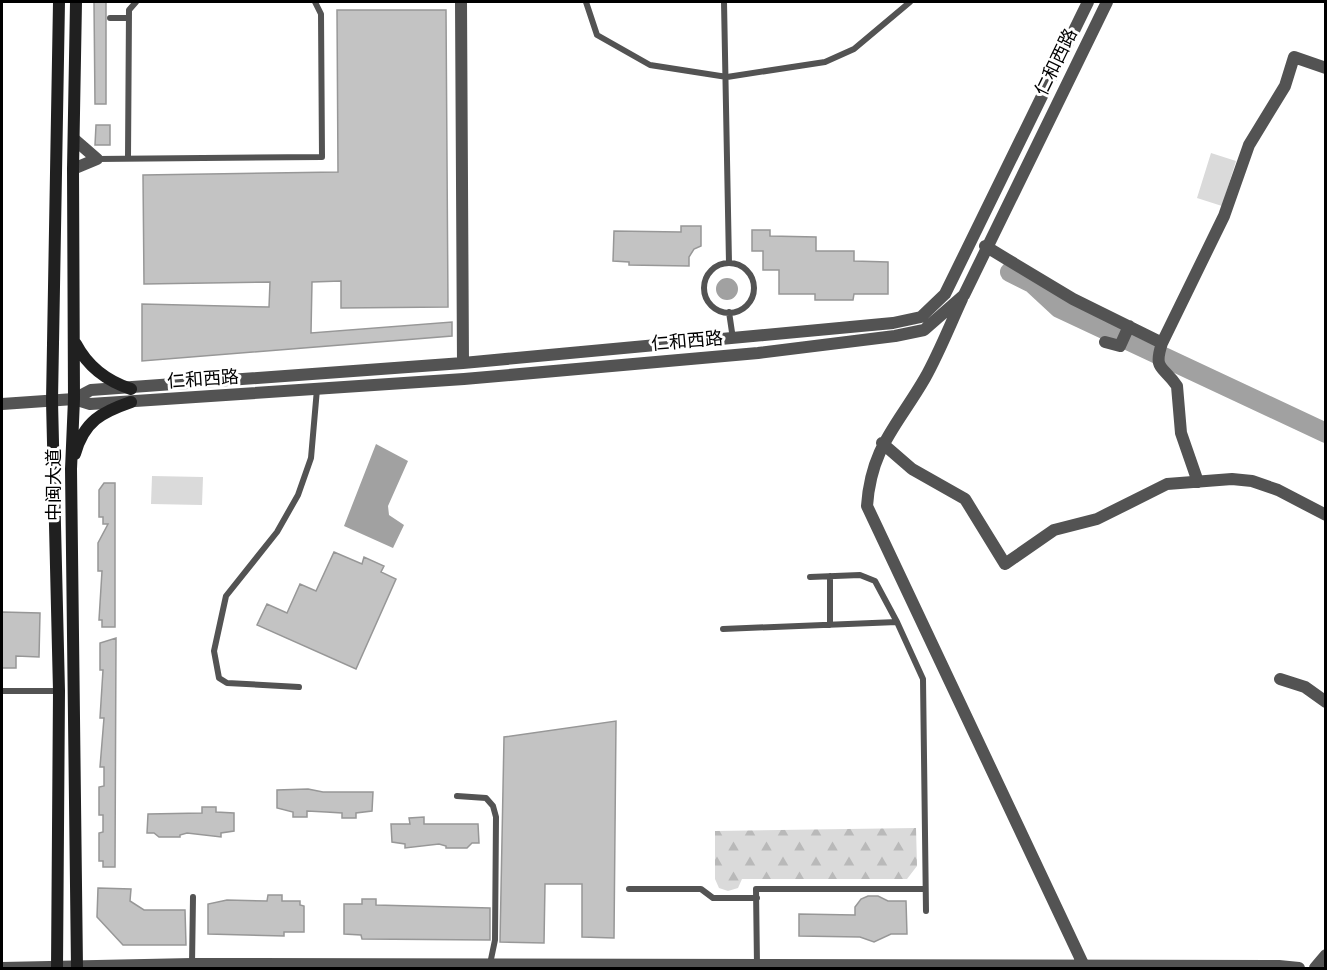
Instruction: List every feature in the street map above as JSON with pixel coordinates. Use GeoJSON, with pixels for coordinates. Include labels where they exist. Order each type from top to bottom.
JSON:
{"type":"FeatureCollection","features":[{"type":"Feature","properties":{"kind":"main road","name":"中闽大道"},"geometry":{"type":"LineString","coordinates":[[57,967],[59,692],[52,401],[59,2]]}},
{"type":"Feature","properties":{"kind":"main road","name":"中闽大道"},"geometry":{"type":"LineString","coordinates":[[76,2],[73,169],[74,399],[70,469],[77,967]]}},
{"type":"Feature","properties":{"kind":"main road"},"geometry":{"type":"LineString","coordinates":[[74,341],[82,356],[95,369],[112,383],[131,389]]}},
{"type":"Feature","properties":{"kind":"main road"},"geometry":{"type":"LineString","coordinates":[[70,469],[76,447],[91,422],[104,411],[131,402]]}},
{"type":"Feature","properties":{"kind":"street"},"geometry":{"type":"LineString","coordinates":[[461,2],[463,363]]}},
{"type":"Feature","properties":{"kind":"street","name":"仁和西路"},"geometry":{"type":"LineString","coordinates":[[74,399],[91,390],[131,389],[463,363],[755,337],[893,323],[921,317],[945,294],[1088,2]]}},
{"type":"Feature","properties":{"kind":"street","name":"仁和西路"},"geometry":{"type":"LineString","coordinates":[[2,404],[74,399],[90,404],[317,389],[758,353],[895,336],[924,330],[964,295],[985,246],[1107,2]]}},
{"type":"Feature","properties":{"kind":"street"},"geometry":{"type":"LineString","coordinates":[[1197,482],[1181,433],[1177,386],[1158,367],[1160,350],[1224,216],[1249,145],[1285,86],[1294,57],[1326,68]]}},
{"type":"Feature","properties":{"kind":"street"},"geometry":{"type":"LineString","coordinates":[[73,169],[97,159],[74,139]]}},
{"type":"Feature","properties":{"kind":"street"},"geometry":{"type":"LineString","coordinates":[[985,246],[1072,299],[1128,328],[1160,350]]}},
{"type":"Feature","properties":{"kind":"street"},"geometry":{"type":"LineString","coordinates":[[964,295],[925,378],[882,443],[868,488],[867,506],[1089,967]]}},
{"type":"Feature","properties":{"kind":"street"},"geometry":{"type":"LineString","coordinates":[[1105,342],[1120,346],[1128,328]]}},
{"type":"Feature","properties":{"kind":"street"},"geometry":{"type":"LineString","coordinates":[[755,337],[758,353]]}},
{"type":"Feature","properties":{"kind":"street"},"geometry":{"type":"LineString","coordinates":[[882,443],[912,469],[966,499],[1005,564],[1054,530],[1098,519],[1167,484],[1232,479],[1252,481],[1278,490],[1326,515]]}},
{"type":"Feature","properties":{"kind":"street"},"geometry":{"type":"LineString","coordinates":[[1280,679],[1305,687],[1326,702]]}},
{"type":"Feature","properties":{"kind":"street"},"geometry":{"type":"LineString","coordinates":[[1315,969],[1326,955]]}},
{"type":"Feature","properties":{"kind":"street"},"geometry":{"type":"LineString","coordinates":[[2,968],[192,964],[490,964],[817,967],[1279,966],[1299,969]]}},
{"type":"Feature","properties":{"kind":"lane"},"geometry":{"type":"LineString","coordinates":[[128,157],[129,10],[136,2]]}},
{"type":"Feature","properties":{"kind":"lane"},"geometry":{"type":"LineString","coordinates":[[97,159],[321,157],[321,14],[315,2]]}},
{"type":"Feature","properties":{"kind":"lane"},"geometry":{"type":"LineString","coordinates":[[586,2],[597,35],[650,65],[727,77],[825,62],[854,49],[910,2]]}},
{"type":"Feature","properties":{"kind":"lane"},"geometry":{"type":"LineString","coordinates":[[724,2],[729,262]]}},
{"type":"Feature","properties":{"kind":"lane"},"geometry":{"type":"LineString","coordinates":[[110,18],[129,18]]}},
{"type":"Feature","properties":{"kind":"lane"},"geometry":{"type":"LineString","coordinates":[[729,262],[744,268],[753,281],[754,289],[748,303],[742,308],[729,312],[712,306],[704,291],[707,274],[713,268],[729,262]]}},
{"type":"Feature","properties":{"kind":"lane"},"geometry":{"type":"LineString","coordinates":[[729,312],[733,339]]}},
{"type":"Feature","properties":{"kind":"lane"},"geometry":{"type":"LineString","coordinates":[[299,687],[227,682],[219,678],[214,651],[226,596],[277,532],[298,495],[311,458],[317,389]]}},
{"type":"Feature","properties":{"kind":"lane"},"geometry":{"type":"LineString","coordinates":[[810,577],[860,575],[875,581],[897,622],[922,679],[926,911]]}},
{"type":"Feature","properties":{"kind":"lane"},"geometry":{"type":"LineString","coordinates":[[830,576],[830,625]]}},
{"type":"Feature","properties":{"kind":"lane"},"geometry":{"type":"LineString","coordinates":[[723,629],[897,622]]}},
{"type":"Feature","properties":{"kind":"lane"},"geometry":{"type":"LineString","coordinates":[[2,691],[59,692]]}},
{"type":"Feature","properties":{"kind":"lane"},"geometry":{"type":"LineString","coordinates":[[457,796],[486,798],[493,806],[496,817],[495,940],[490,964]]}},
{"type":"Feature","properties":{"kind":"lane"},"geometry":{"type":"LineString","coordinates":[[630,889],[701,889],[713,898],[757,898]]}},
{"type":"Feature","properties":{"kind":"lane"},"geometry":{"type":"LineString","coordinates":[[757,965],[756,889],[925,889]]}},
{"type":"Feature","properties":{"kind":"lane"},"geometry":{"type":"LineString","coordinates":[[192,964],[193,897]]}},
{"type":"Feature","properties":{"kind":"green space"},"geometry":{"type":"Polygon","coordinates":[[[1211,153],[1236,161],[1222,206],[1197,198],[1211,153]]]}},
{"type":"Feature","properties":{"kind":"green space"},"geometry":{"type":"Polygon","coordinates":[[[152,476],[203,477],[202,505],[151,504],[152,476]]]}},
{"type":"Feature","properties":{"kind":"green space"},"geometry":{"type":"Polygon","coordinates":[[[916,828],[917,866],[907,879],[742,879],[738,888],[728,891],[719,888],[715,879],[715,831],[916,828]]]}},
{"type":"Feature","properties":{"kind":"shaded area"},"geometry":{"type":"Polygon","coordinates":[[[723,278],[731,278],[738,285],[738,293],[731,300],[723,300],[716,293],[716,285],[723,278]]]}},
{"type":"Feature","properties":{"kind":"shaded area"},"geometry":{"type":"Polygon","coordinates":[[[376,444],[408,461],[388,506],[389,515],[404,525],[393,548],[344,526],[376,444]]]}},
{"type":"Feature","properties":{"kind":"building"},"geometry":{"type":"Polygon","coordinates":[[[94,2],[106,2],[106,104],[95,104],[94,2]]]}},
{"type":"Feature","properties":{"kind":"building"},"geometry":{"type":"Polygon","coordinates":[[[337,10],[446,10],[448,307],[341,308],[341,281],[312,282],[311,333],[452,322],[452,336],[142,361],[142,304],[269,307],[270,282],[144,284],[143,175],[338,172],[337,10]]]}},
{"type":"Feature","properties":{"kind":"building"},"geometry":{"type":"Polygon","coordinates":[[[96,125],[110,125],[110,145],[95,145],[96,125]]]}},
{"type":"Feature","properties":{"kind":"building"},"geometry":{"type":"Polygon","coordinates":[[[681,226],[701,226],[701,246],[694,249],[689,257],[689,266],[629,265],[629,262],[613,261],[614,231],[681,232],[681,226]]]}},
{"type":"Feature","properties":{"kind":"building"},"geometry":{"type":"Polygon","coordinates":[[[752,230],[770,230],[770,236],[816,237],[816,251],[854,251],[854,261],[888,262],[888,294],[854,294],[853,300],[815,300],[815,294],[779,294],[779,270],[763,270],[763,251],[752,251],[752,230]]]}},
{"type":"Feature","properties":{"kind":"building"},"geometry":{"type":"Polygon","coordinates":[[[104,483],[115,483],[115,627],[102,627],[102,620],[99,620],[102,571],[98,571],[98,543],[108,524],[103,524],[103,517],[99,517],[99,490],[104,483]]]}},
{"type":"Feature","properties":{"kind":"building"},"geometry":{"type":"Polygon","coordinates":[[[334,552],[362,564],[364,557],[384,566],[381,572],[396,579],[356,669],[257,625],[267,604],[287,613],[300,584],[316,591],[334,552]]]}},
{"type":"Feature","properties":{"kind":"building"},"geometry":{"type":"Polygon","coordinates":[[[2,612],[40,613],[39,657],[16,656],[16,668],[2,668],[2,612]]]}},
{"type":"Feature","properties":{"kind":"building"},"geometry":{"type":"Polygon","coordinates":[[[116,638],[115,867],[103,867],[103,861],[99,861],[99,833],[103,832],[103,815],[99,815],[99,787],[104,786],[104,767],[100,767],[104,718],[100,718],[103,670],[100,670],[100,643],[116,638]]]}},
{"type":"Feature","properties":{"kind":"building"},"geometry":{"type":"Polygon","coordinates":[[[616,721],[614,938],[582,937],[582,884],[545,884],[544,943],[500,942],[504,737],[616,721]]]}},
{"type":"Feature","properties":{"kind":"building"},"geometry":{"type":"Polygon","coordinates":[[[308,789],[323,792],[373,792],[372,811],[356,813],[356,818],[342,818],[342,813],[307,811],[307,817],[293,817],[293,812],[277,808],[277,790],[308,789]]]}},
{"type":"Feature","properties":{"kind":"building"},"geometry":{"type":"Polygon","coordinates":[[[202,807],[216,807],[216,812],[234,813],[234,831],[221,833],[221,837],[187,833],[180,837],[159,837],[154,833],[147,833],[148,814],[202,813],[202,807]]]}},
{"type":"Feature","properties":{"kind":"building"},"geometry":{"type":"Polygon","coordinates":[[[424,817],[424,824],[478,824],[479,843],[472,843],[467,848],[446,848],[439,844],[405,848],[405,844],[392,842],[391,824],[410,824],[409,818],[424,817]]]}},
{"type":"Feature","properties":{"kind":"building"},"geometry":{"type":"Polygon","coordinates":[[[98,888],[131,889],[130,901],[144,910],[185,910],[186,945],[123,945],[97,917],[98,888]]]}},
{"type":"Feature","properties":{"kind":"building"},"geometry":{"type":"Polygon","coordinates":[[[268,895],[282,895],[282,901],[300,901],[300,905],[304,906],[304,932],[284,932],[284,936],[208,934],[208,904],[227,900],[267,901],[268,895]]]}},
{"type":"Feature","properties":{"kind":"building"},"geometry":{"type":"Polygon","coordinates":[[[878,896],[888,901],[906,901],[907,934],[891,934],[874,942],[860,937],[799,936],[799,914],[855,915],[855,907],[861,899],[878,896]]]}},
{"type":"Feature","properties":{"kind":"building"},"geometry":{"type":"Polygon","coordinates":[[[362,899],[376,899],[376,905],[490,908],[490,940],[362,939],[361,935],[344,934],[344,904],[362,904],[362,899]]]}},
{"type":"Feature","properties":{"kind":"waterway"},"geometry":{"type":"LineString","coordinates":[[1010,272],[1032,283],[1059,308],[1326,433]]}}]}
